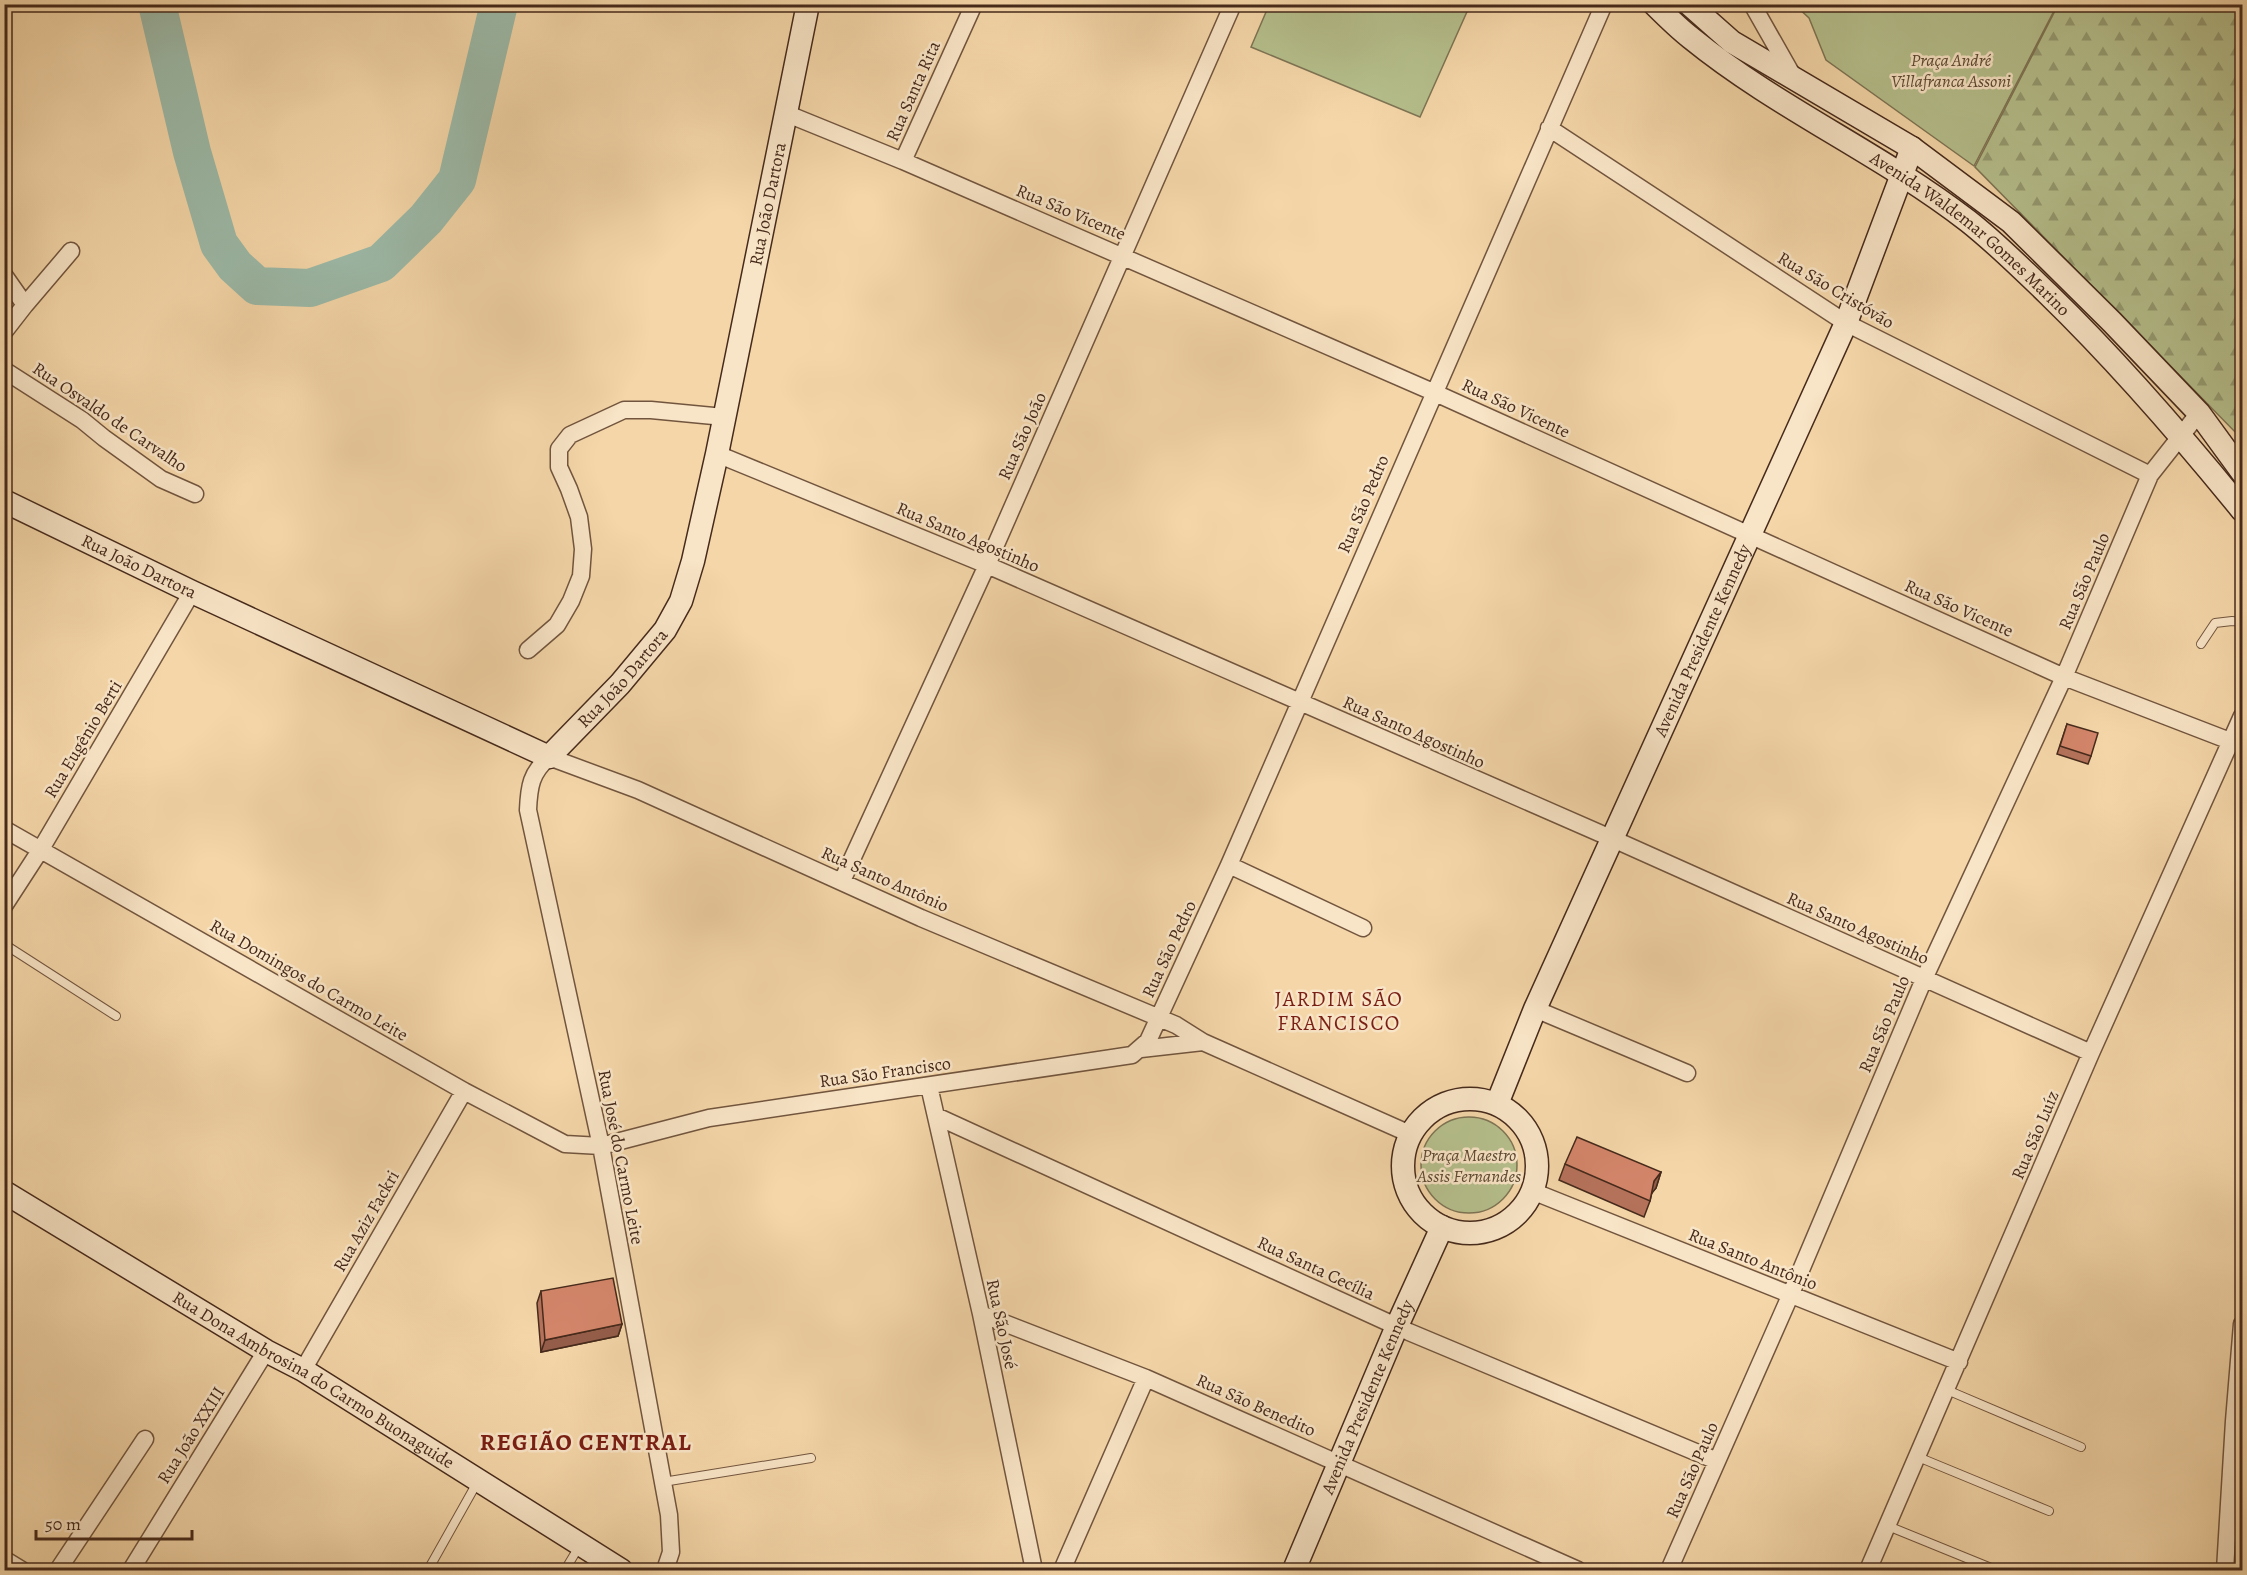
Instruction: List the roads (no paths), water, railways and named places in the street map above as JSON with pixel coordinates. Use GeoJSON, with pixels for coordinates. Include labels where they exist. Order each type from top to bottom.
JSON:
{"type":"FeatureCollection","features":[{"type":"Feature","properties":{"kind":"street","name":"Rua João Dartora"},"geometry":{"type":"LineString","coordinates":[[4,501],[192,592],[549,757],[620,684],[664,630],[681,600],[693,561],[717,454],[784,113],[808,4]]}},
{"type":"Feature","properties":{"kind":"street","name":"Rua Santa Rita"},"geometry":{"type":"LineString","coordinates":[[903,161],[974,4]]}},
{"type":"Feature","properties":{"kind":"street","name":"Rua São João"},"geometry":{"type":"LineString","coordinates":[[842,881],[987,565],[1233,4]]}},
{"type":"Feature","properties":{"kind":"street","name":"Rua São Pedro"},"geometry":{"type":"LineString","coordinates":[[1158,1019],[1228,865],[1604,4]]}},
{"type":"Feature","properties":{"kind":"street","name":"Avenida Waldemar Gomes Marino"},"geometry":{"type":"LineString","coordinates":[[1654,4],[1691,38],[1738,72],[1903,175],[1968,221],[2024,270],[2097,342],[2181,436],[2242,510]]}},
{"type":"Feature","properties":{"kind":"street","name":"Avenida Waldemar Gomes Marino"},"geometry":{"type":"LineString","coordinates":[[1689,4],[1732,42],[1912,148],[2011,222],[2199,413],[2242,472]]}},
{"type":"Feature","properties":{"kind":"street"},"geometry":{"type":"LineString","coordinates":[[1752,4],[1794,79]]}},
{"type":"Feature","properties":{"kind":"street","name":"Rua São Vicente"},"geometry":{"type":"LineString","coordinates":[[784,113],[903,161],[1433,392],[2064,677],[2230,741]]}},
{"type":"Feature","properties":{"kind":"street","name":"Rua São Cristóvão"},"geometry":{"type":"LineString","coordinates":[[1549,128],[1845,322],[2150,475]]}},
{"type":"Feature","properties":{"kind":"street","name":"Avenida Presidente Kennedy"},"geometry":{"type":"LineString","coordinates":[[1497,1104],[1535,1009],[1845,322],[1912,148]]}},
{"type":"Feature","properties":{"kind":"street"},"geometry":{"type":"LineString","coordinates":[[4,332],[71,251]]}},
{"type":"Feature","properties":{"kind":"street"},"geometry":{"type":"LineString","coordinates":[[4,275],[25,305]]}},
{"type":"Feature","properties":{"kind":"street","name":"Rua Osvaldo de Carvalho"},"geometry":{"type":"LineString","coordinates":[[4,370],[82,420],[161,479],[195,494]]}},
{"type":"Feature","properties":{"kind":"street"},"geometry":{"type":"LineString","coordinates":[[528,650],[557,625],[571,601],[581,576],[583,549],[579,517],[559,467],[559,449],[570,435],[624,410],[651,410],[724,417]]}},
{"type":"Feature","properties":{"kind":"street","name":"Rua São Paulo"},"geometry":{"type":"LineString","coordinates":[[1669,1570],[1790,1296],[1924,979],[2064,677],[2150,475],[2199,413]]}},
{"type":"Feature","properties":{"kind":"street","name":"Rua Santo Agostinho"},"geometry":{"type":"LineString","coordinates":[[717,454],[987,565],[1612,839],[2091,1053]]}},
{"type":"Feature","properties":{"kind":"street","name":"Rua Eugênio Berti"},"geometry":{"type":"LineString","coordinates":[[4,906],[192,592]]}},
{"type":"Feature","properties":{"kind":"street","name":"Rua São Luíz"},"geometry":{"type":"LineString","coordinates":[[1868,1570],[2091,1053],[2242,716]]}},
{"type":"Feature","properties":{"kind":"street","name":"Rua Santo Antônio"},"geometry":{"type":"LineString","coordinates":[[549,757],[638,790],[921,918],[1176,1025],[1203,1042],[1410,1134]]}},
{"type":"Feature","properties":{"kind":"street","name":"Rua José do Carmo Leite"},"geometry":{"type":"LineString","coordinates":[[549,757],[537,768],[532,780],[528,810],[601,1146],[663,1482],[671,1534],[671,1552],[665,1570]]}},
{"type":"Feature","properties":{"kind":"street","name":"Rua Domingos do Carmo Leite"},"geometry":{"type":"LineString","coordinates":[[4,829],[464,1091],[565,1144],[601,1146]]}},
{"type":"Feature","properties":{"kind":"street"},"geometry":{"type":"LineString","coordinates":[[1228,865],[1363,928]]}},
{"type":"Feature","properties":{"kind":"street"},"geometry":{"type":"LineString","coordinates":[[1535,1009],[1687,1073]]}},
{"type":"Feature","properties":{"kind":"street"},"geometry":{"type":"LineString","coordinates":[[1141,1049],[1148,1041],[1158,1019]]}},
{"type":"Feature","properties":{"kind":"street"},"geometry":{"type":"LineString","coordinates":[[1141,1049],[1203,1042]]}},
{"type":"Feature","properties":{"kind":"street","name":"Rua São Francisco"},"geometry":{"type":"LineString","coordinates":[[601,1146],[709,1118],[1132,1055],[1141,1049]]}},
{"type":"Feature","properties":{"kind":"street","name":"Rua São José"},"geometry":{"type":"LineString","coordinates":[[929,1086],[981,1314],[1034,1570]]}},
{"type":"Feature","properties":{"kind":"street","name":"Rua Aziz Fackri"},"geometry":{"type":"LineString","coordinates":[[303,1370],[464,1091]]}},
{"type":"Feature","properties":{"kind":"street"},"geometry":{"type":"LineString","coordinates":[[1462,1099],[1484,1100],[1497,1104],[1519,1120],[1530,1136],[1536,1154],[1537,1173],[1532,1191],[1521,1210],[1503,1224],[1483,1232],[1461,1233],[1442,1227],[1422,1213],[1409,1196],[1403,1175],[1403,1154],[1410,1134],[1424,1117],[1441,1105],[1462,1099]]}},
{"type":"Feature","properties":{"kind":"street","name":"Rua Santa Cecília"},"geometry":{"type":"LineString","coordinates":[[936,1116],[1397,1326],[1717,1461]]}},
{"type":"Feature","properties":{"kind":"street","name":"Rua Santo Antônio"},"geometry":{"type":"LineString","coordinates":[[1532,1191],[1959,1362]]}},
{"type":"Feature","properties":{"kind":"street","name":"Rua Dona Ambrosina do Carmo Buonaguide"},"geometry":{"type":"LineString","coordinates":[[4,1192],[267,1351],[303,1370],[621,1570]]}},
{"type":"Feature","properties":{"kind":"street","name":"Avenida Presidente Kennedy"},"geometry":{"type":"LineString","coordinates":[[1294,1570],[1397,1326],[1442,1227]]}},
{"type":"Feature","properties":{"kind":"street","name":"Rua São Benedito"},"geometry":{"type":"LineString","coordinates":[[981,1314],[1146,1378],[1578,1570]]}},
{"type":"Feature","properties":{"kind":"street"},"geometry":{"type":"LineString","coordinates":[[2225,1570],[2242,1324]]}},
{"type":"Feature","properties":{"kind":"street","name":"Rua João XXIII"},"geometry":{"type":"LineString","coordinates":[[130,1570],[267,1351]]}},
{"type":"Feature","properties":{"kind":"street"},"geometry":{"type":"LineString","coordinates":[[1062,1570],[1146,1378]]}},
{"type":"Feature","properties":{"kind":"street"},"geometry":{"type":"LineString","coordinates":[[58,1570],[145,1439]]}},
{"type":"Feature","properties":{"kind":"lane"},"geometry":{"type":"LineString","coordinates":[[2201,644],[2216,623],[2242,622]]}},
{"type":"Feature","properties":{"kind":"lane"},"geometry":{"type":"LineString","coordinates":[[4,944],[116,1016]]}},
{"type":"Feature","properties":{"kind":"lane"},"geometry":{"type":"LineString","coordinates":[[1947,1390],[2081,1447]]}},
{"type":"Feature","properties":{"kind":"lane"},"geometry":{"type":"LineString","coordinates":[[1918,1457],[2049,1511]]}},
{"type":"Feature","properties":{"kind":"lane"},"geometry":{"type":"LineString","coordinates":[[663,1482],[811,1458]]}},
{"type":"Feature","properties":{"kind":"lane"},"geometry":{"type":"LineString","coordinates":[[428,1570],[478,1481]]}},
{"type":"Feature","properties":{"kind":"lane"},"geometry":{"type":"LineString","coordinates":[[1888,1526],[1996,1570]]}},
{"type":"Feature","properties":{"kind":"lane"},"geometry":{"type":"LineString","coordinates":[[565,1570],[580,1545]]}},
{"type":"Feature","properties":{"kind":"waterway"},"geometry":{"type":"LineString","coordinates":[[157,4],[192,152],[219,244],[235,266],[257,286],[310,288],[381,263],[426,219],[457,180],[499,4]]}},
{"type":"Feature","properties":{"kind":"district","name":"JARDIM SÃO FRANCISCO"},"geometry":{"type":"Point","coordinates":[1339,1011]}},
{"type":"Feature","properties":{"kind":"district","name":"REGIÃO CENTRAL"},"geometry":{"type":"Point","coordinates":[586,1442]}},
{"type":"Feature","properties":{"kind":"park label","name":"Praça André Villafranca Assoni"},"geometry":{"type":"Point","coordinates":[1951,70]}},
{"type":"Feature","properties":{"kind":"park label","name":"Praça Maestro Assis Fernandes"},"geometry":{"type":"Point","coordinates":[1469,1165]}}]}
